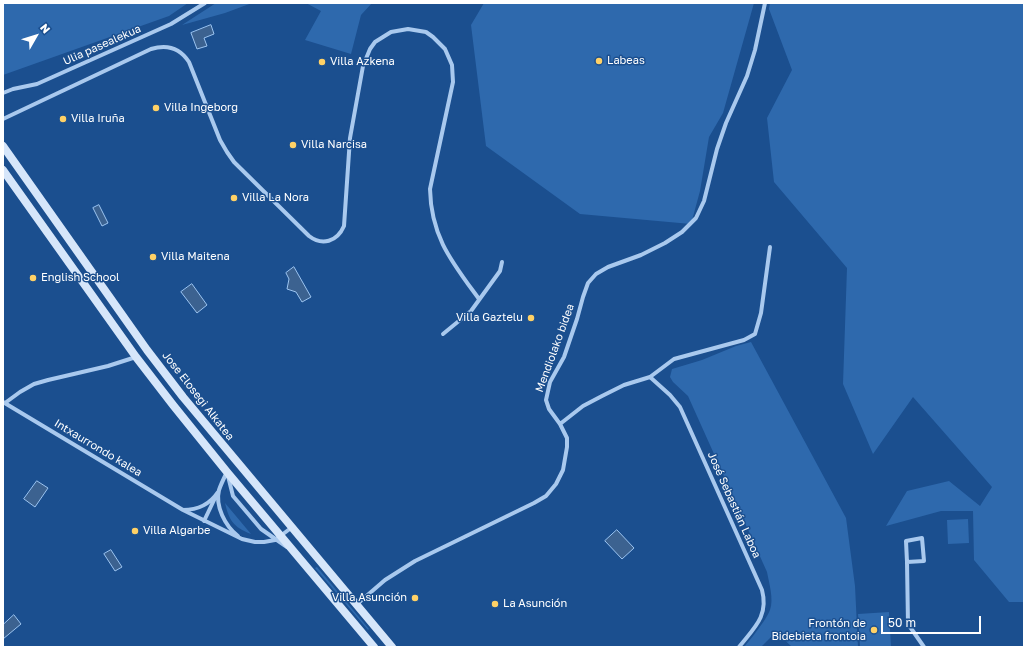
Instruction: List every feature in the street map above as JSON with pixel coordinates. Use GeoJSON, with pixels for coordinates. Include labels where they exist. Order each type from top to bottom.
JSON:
{"type":"FeatureCollection","features":[{"type":"Feature","properties":{"kind":"main road","name":"Jose Elosegi Alkatea"},"geometry":{"type":"LineString","coordinates":[[3,146],[147,350],[212,433],[392,647]]}},
{"type":"Feature","properties":{"kind":"main road"},"geometry":{"type":"LineString","coordinates":[[3,170],[136,357],[278,538],[294,551],[374,647]]}},
{"type":"Feature","properties":{"kind":"street","name":"Ulia pasealekua"},"geometry":{"type":"LineString","coordinates":[[3,93],[13,89],[37,84],[164,27],[205,3]]}},
{"type":"Feature","properties":{"kind":"street","name":"Mendiolako bidea"},"geometry":{"type":"LineString","coordinates":[[356,605],[385,580],[415,560],[515,513],[546,496],[556,484],[563,470],[568,447],[567,438],[560,424],[549,409],[546,400],[550,382],[564,357],[578,319],[582,296],[588,284],[596,274],[608,267],[640,255],[665,243],[682,232],[696,218],[704,201],[717,149],[726,123],[747,76],[755,50],[765,3]]}},
{"type":"Feature","properties":{"kind":"street"},"geometry":{"type":"LineString","coordinates":[[3,119],[151,49],[163,46],[175,49],[185,56],[189,62],[220,140],[234,162],[309,236],[321,242],[328,241],[338,236],[344,226],[350,138],[365,57],[375,42],[390,32],[408,29],[426,32],[445,49],[451,60],[453,73],[453,82],[430,189],[430,205],[440,240],[479,299]]}},
{"type":"Feature","properties":{"kind":"street"},"geometry":{"type":"LineString","coordinates":[[3,89],[13,89]]}},
{"type":"Feature","properties":{"kind":"street"},"geometry":{"type":"LineString","coordinates":[[560,424],[583,406],[624,385],[650,377],[674,359],[744,340],[756,334],[761,313],[770,247]]}},
{"type":"Feature","properties":{"kind":"street"},"geometry":{"type":"LineString","coordinates":[[443,334],[471,311],[500,271],[502,262]]}},
{"type":"Feature","properties":{"kind":"street"},"geometry":{"type":"LineString","coordinates":[[4,402],[34,384],[108,366],[136,357]]}},
{"type":"Feature","properties":{"kind":"street","name":"José Sebastián Laboa"},"geometry":{"type":"LineString","coordinates":[[650,377],[670,395],[680,407],[762,590],[764,605],[760,620],[739,647]]}},
{"type":"Feature","properties":{"kind":"street","name":"Intxaurrondo kalea"},"geometry":{"type":"LineString","coordinates":[[4,402],[183,510],[204,521],[242,539],[260,542],[278,538]]}},
{"type":"Feature","properties":{"kind":"street"},"geometry":{"type":"LineString","coordinates":[[204,521],[227,472]]}},
{"type":"Feature","properties":{"kind":"street"},"geometry":{"type":"LineString","coordinates":[[183,510],[204,506],[210,502],[219,490]]}},
{"type":"Feature","properties":{"kind":"street"},"geometry":{"type":"LineString","coordinates":[[219,490],[220,510],[228,526],[242,539]]}},
{"type":"Feature","properties":{"kind":"street"},"geometry":{"type":"LineString","coordinates":[[278,538],[291,528]]}},
{"type":"Feature","properties":{"kind":"street"},"geometry":{"type":"LineString","coordinates":[[907,562],[924,561],[922,538],[906,541],[908,624],[924,647]]}},
{"type":"Feature","properties":{"kind":"shaded area"},"geometry":{"type":"Polygon","coordinates":[[[3,3],[188,3],[169,16],[3,75],[3,3]]]}},
{"type":"Feature","properties":{"kind":"shaded area"},"geometry":{"type":"Polygon","coordinates":[[[216,3],[252,3],[225,13],[182,25],[216,3]]]}},
{"type":"Feature","properties":{"kind":"shaded area"},"geometry":{"type":"Polygon","coordinates":[[[306,3],[372,3],[361,15],[351,54],[305,40],[321,11],[306,3]]]}},
{"type":"Feature","properties":{"kind":"shaded area"},"geometry":{"type":"Polygon","coordinates":[[[484,3],[754,3],[723,113],[709,137],[700,191],[691,224],[580,214],[486,146],[471,25],[484,3]]]}},
{"type":"Feature","properties":{"kind":"shaded area"},"geometry":{"type":"Polygon","coordinates":[[[770,3],[1024,3],[1024,602],[1009,602],[974,560],[973,511],[941,511],[886,526],[907,491],[949,481],[980,506],[992,487],[913,397],[873,454],[843,384],[847,268],[774,182],[767,118],[792,70],[769,9],[770,3]]]}},
{"type":"Feature","properties":{"kind":"shaded area"},"geometry":{"type":"Polygon","coordinates":[[[211,25],[214,34],[204,38],[207,46],[197,49],[191,33],[211,25]]]}},
{"type":"Feature","properties":{"kind":"shaded area"},"geometry":{"type":"Polygon","coordinates":[[[99,205],[108,223],[102,226],[93,208],[99,205]]]}},
{"type":"Feature","properties":{"kind":"shaded area"},"geometry":{"type":"Polygon","coordinates":[[[294,267],[311,297],[302,302],[296,292],[287,289],[289,279],[286,273],[294,267]]]}},
{"type":"Feature","properties":{"kind":"shaded area"},"geometry":{"type":"Polygon","coordinates":[[[192,284],[207,305],[197,313],[181,292],[192,284]]]}},
{"type":"Feature","properties":{"kind":"shaded area"},"geometry":{"type":"Polygon","coordinates":[[[751,342],[846,518],[855,586],[858,647],[792,647],[776,632],[761,647],[744,647],[762,624],[770,610],[771,596],[767,572],[688,396],[673,382],[670,377],[672,369],[751,342]]]}},
{"type":"Feature","properties":{"kind":"shaded area"},"geometry":{"type":"Polygon","coordinates":[[[37,481],[48,488],[35,507],[24,499],[37,481]]]}},
{"type":"Feature","properties":{"kind":"shaded area"},"geometry":{"type":"Polygon","coordinates":[[[225,503],[251,534],[236,526],[228,514],[225,503]]]}},
{"type":"Feature","properties":{"kind":"shaded area"},"geometry":{"type":"Polygon","coordinates":[[[968,519],[969,543],[948,544],[947,520],[968,519]]]}},
{"type":"Feature","properties":{"kind":"shaded area"},"geometry":{"type":"Polygon","coordinates":[[[617,530],[634,548],[622,559],[605,541],[617,530]]]}},
{"type":"Feature","properties":{"kind":"shaded area"},"geometry":{"type":"Polygon","coordinates":[[[111,550],[122,567],[115,571],[104,554],[111,550]]]}},
{"type":"Feature","properties":{"kind":"shaded area"},"geometry":{"type":"Polygon","coordinates":[[[317,567],[369,629],[368,630],[315,568],[317,567]]]}},
{"type":"Feature","properties":{"kind":"shaded area","name":"Frontón de Bidebieta frontoia"},"geometry":{"type":"Polygon","coordinates":[[[889,612],[891,647],[860,647],[858,614],[889,612]]]}},
{"type":"Feature","properties":{"kind":"shaded area"},"geometry":{"type":"Polygon","coordinates":[[[14,615],[21,624],[3,639],[3,625],[14,615]]]}},
{"type":"Feature","properties":{"kind":"place","name":"Labeas"},"geometry":{"type":"Point","coordinates":[599,61]}},
{"type":"Feature","properties":{"kind":"place","name":"Villa Azkena"},"geometry":{"type":"Point","coordinates":[322,62]}},
{"type":"Feature","properties":{"kind":"place","name":"Villa Ingeborg"},"geometry":{"type":"Point","coordinates":[156,108]}},
{"type":"Feature","properties":{"kind":"place","name":"Villa Iruña"},"geometry":{"type":"Point","coordinates":[63,119]}},
{"type":"Feature","properties":{"kind":"place","name":"Villa Narcisa"},"geometry":{"type":"Point","coordinates":[293,145]}},
{"type":"Feature","properties":{"kind":"place","name":"Villa La Nora"},"geometry":{"type":"Point","coordinates":[234,198]}},
{"type":"Feature","properties":{"kind":"place","name":"Villa Maitena"},"geometry":{"type":"Point","coordinates":[153,257]}},
{"type":"Feature","properties":{"kind":"place","name":"English School"},"geometry":{"type":"Point","coordinates":[33,278]}},
{"type":"Feature","properties":{"kind":"place","name":"Villa Gaztelu"},"geometry":{"type":"Point","coordinates":[531,318]}},
{"type":"Feature","properties":{"kind":"place","name":"Villa Algarbe"},"geometry":{"type":"Point","coordinates":[135,531]}},
{"type":"Feature","properties":{"kind":"place","name":"Villa Asunción"},"geometry":{"type":"Point","coordinates":[415,598]}},
{"type":"Feature","properties":{"kind":"place","name":"La Asunción"},"geometry":{"type":"Point","coordinates":[495,604]}},
{"type":"Feature","properties":{"kind":"place","name":"Frontón de Bidebieta frontoia"},"geometry":{"type":"Point","coordinates":[874,630]}}]}
